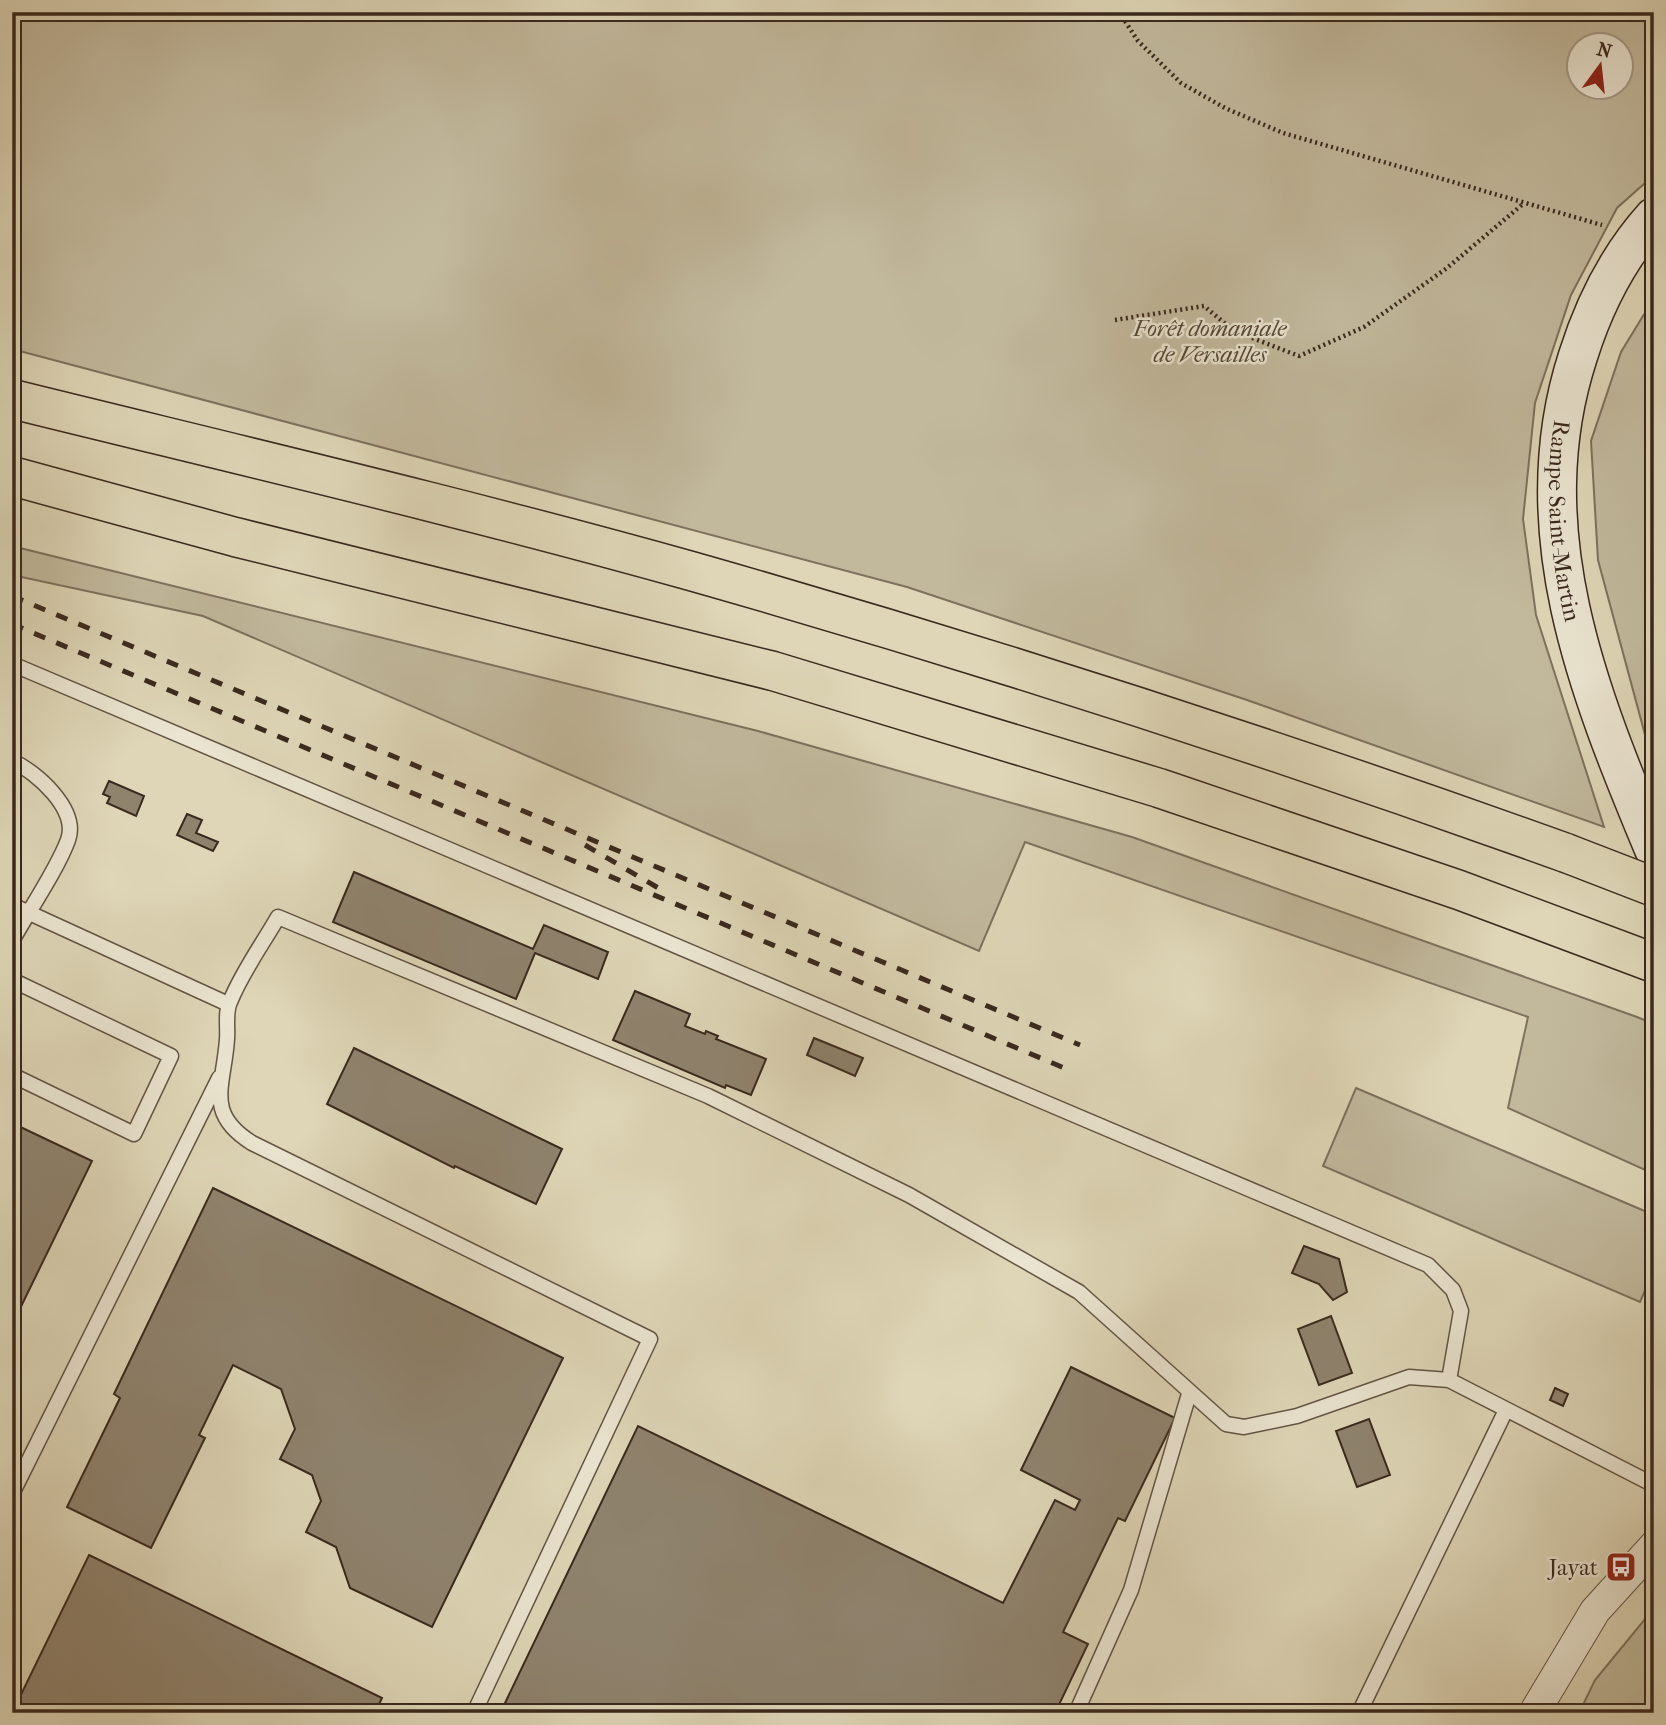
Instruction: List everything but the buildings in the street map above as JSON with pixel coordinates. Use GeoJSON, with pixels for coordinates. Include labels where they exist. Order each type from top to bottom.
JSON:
{"type":"FeatureCollection","features":[{"type":"Feature","properties":{"kind":"highway"},"geometry":{"type":"LineString","coordinates":[[12,399],[674,567],[947,646],[1238,739],[1566,853],[1654,887]]}},
{"type":"Feature","properties":{"kind":"highway"},"geometry":{"type":"LineString","coordinates":[[12,476],[235,537],[773,671],[1159,788],[1604,943],[1654,963]]}},
{"type":"Feature","properties":{"kind":"street","name":"Rampe Saint-Martin"},"geometry":{"type":"LineString","coordinates":[[1651,842],[1591,689],[1574,626],[1562,572],[1555,468],[1560,424],[1584,335],[1616,268],[1654,217]]}},
{"type":"Feature","properties":{"kind":"street"},"geometry":{"type":"LineString","coordinates":[[1534,1713],[1595,1611],[1654,1546]]}},
{"type":"Feature","properties":{"kind":"lane"},"geometry":{"type":"LineString","coordinates":[[12,663],[1428,1265],[1453,1290],[1461,1311],[1450,1380]]}},
{"type":"Feature","properties":{"kind":"lane"},"geometry":{"type":"LineString","coordinates":[[12,761],[23,765],[59,797],[66,814],[69,838],[12,942]]}},
{"type":"Feature","properties":{"kind":"lane"},"geometry":{"type":"LineString","coordinates":[[12,905],[228,1004]]}},
{"type":"Feature","properties":{"kind":"lane"},"geometry":{"type":"LineString","coordinates":[[474,1713],[650,1339],[252,1143],[232,1130],[221,1111],[220,1076],[227,1042],[228,1004],[278,917],[708,1096],[909,1195],[1079,1292],[1189,1394],[1226,1424],[1244,1427],[1297,1416],[1409,1377],[1450,1380],[1654,1485]]}},
{"type":"Feature","properties":{"kind":"lane"},"geometry":{"type":"LineString","coordinates":[[12,980],[170,1056],[134,1134],[12,1075]]}},
{"type":"Feature","properties":{"kind":"lane"},"geometry":{"type":"LineString","coordinates":[[12,1494],[220,1076]]}},
{"type":"Feature","properties":{"kind":"lane"},"geometry":{"type":"LineString","coordinates":[[1076,1713],[1131,1590],[1189,1394]]}},
{"type":"Feature","properties":{"kind":"lane"},"geometry":{"type":"LineString","coordinates":[[1359,1713],[1506,1410]]}},
{"type":"Feature","properties":{"kind":"path"},"geometry":{"type":"LineString","coordinates":[[1119,12],[1138,41],[1181,83],[1225,108],[1283,133],[1612,228]]}},
{"type":"Feature","properties":{"kind":"path"},"geometry":{"type":"LineString","coordinates":[[1115,320],[1203,306],[1234,331],[1299,356],[1364,327],[1447,268],[1524,203]]}},
{"type":"Feature","properties":{"kind":"green space","name":"Forêt domaniale de Versailles"},"geometry":{"type":"Polygon","coordinates":[[[12,12],[1654,12],[1654,175],[1617,208],[1571,295],[1535,403],[1523,519],[1536,615],[1604,827],[1247,700],[907,587],[12,349],[12,12]]]}},
{"type":"Feature","properties":{"kind":"green space"},"geometry":{"type":"Polygon","coordinates":[[[1654,298],[1654,746],[1647,742],[1598,560],[1591,441],[1621,352],[1654,298]]]}},
{"type":"Feature","properties":{"kind":"green space"},"geometry":{"type":"Polygon","coordinates":[[[12,546],[758,731],[1132,837],[1637,1017],[1654,1024],[1654,1174],[1508,1108],[1528,1017],[1025,842],[979,951],[203,616],[12,575],[12,546]]]}},
{"type":"Feature","properties":{"kind":"green space"},"geometry":{"type":"Polygon","coordinates":[[[1356,1088],[1654,1215],[1654,1270],[1640,1302],[1323,1166],[1356,1088]]]}},
{"type":"Feature","properties":{"kind":"green space"},"geometry":{"type":"Polygon","coordinates":[[[1654,1608],[1654,1713],[1579,1713],[1595,1680],[1654,1608]]]}},
{"type":"Feature","properties":{"kind":"railway"},"geometry":{"type":"LineString","coordinates":[[12,596],[1080,1045]]}},
{"type":"Feature","properties":{"kind":"railway"},"geometry":{"type":"LineString","coordinates":[[12,624],[1069,1070]]}},
{"type":"Feature","properties":{"kind":"railway"},"geometry":{"type":"LineString","coordinates":[[585,845],[660,889]]}},
{"type":"Feature","properties":{"kind":"place","name":"Jayat"},"geometry":{"type":"Point","coordinates":[1621,1567]}}]}
